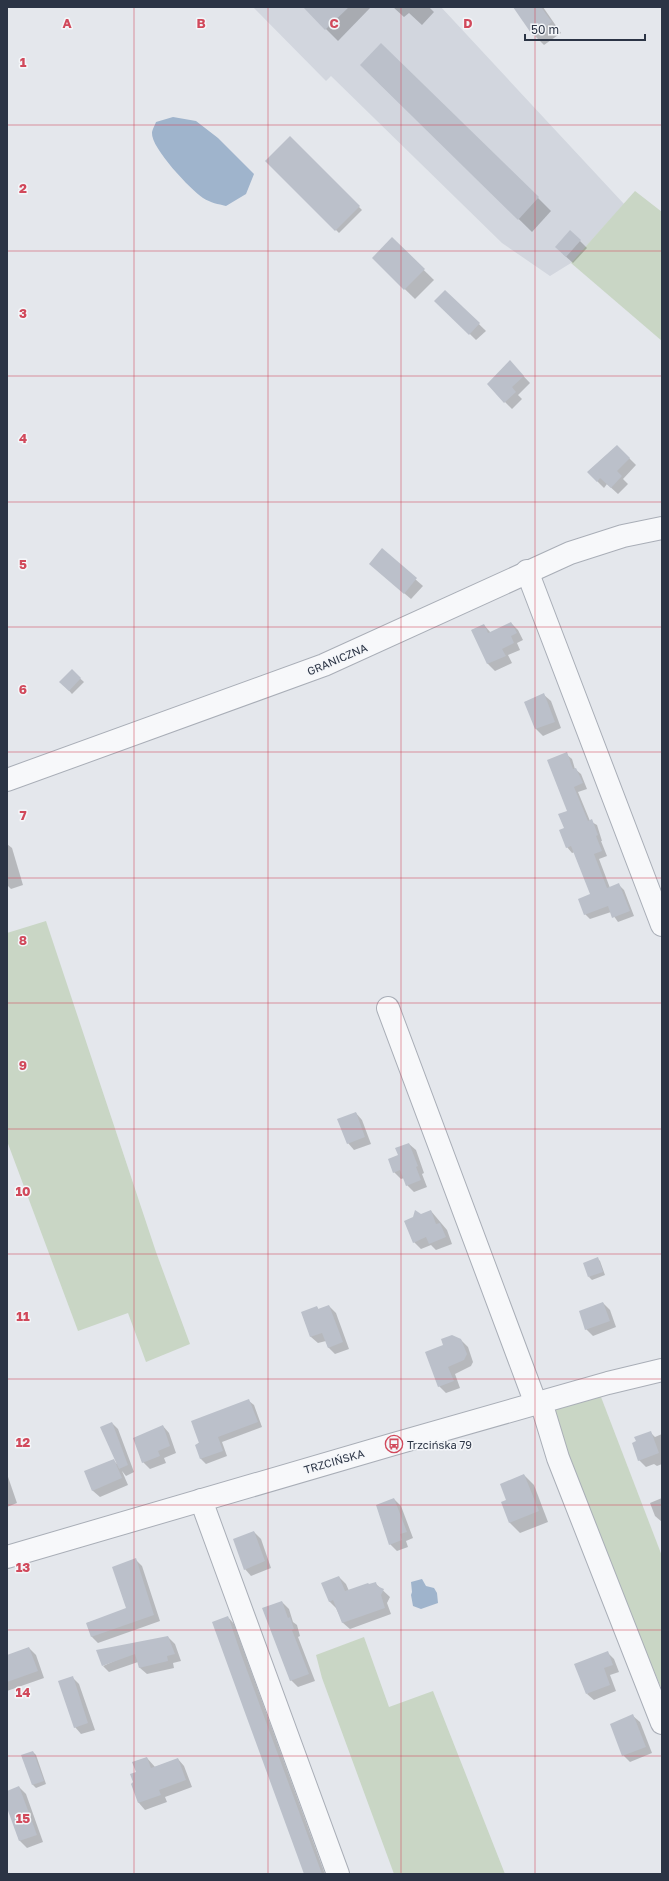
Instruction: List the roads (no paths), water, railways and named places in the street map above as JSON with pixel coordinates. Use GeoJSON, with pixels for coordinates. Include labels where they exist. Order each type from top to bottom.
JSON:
{"type":"FeatureCollection","features":[{"type":"Feature","properties":{"kind":"street","name":"GRANICZNA"},"geometry":{"type":"LineString","coordinates":[[7,780],[324,665],[570,553],[623,536],[662,528]]}},
{"type":"Feature","properties":{"kind":"street"},"geometry":{"type":"LineString","coordinates":[[528,571],[662,925]]}},
{"type":"Feature","properties":{"kind":"street"},"geometry":{"type":"LineString","coordinates":[[388,1008],[539,1403],[558,1458],[662,1724]]}},
{"type":"Feature","properties":{"kind":"street","name":"TRZCIŃSKA"},"geometry":{"type":"LineString","coordinates":[[7,1557],[539,1403],[662,1370]]}},
{"type":"Feature","properties":{"kind":"street"},"geometry":{"type":"LineString","coordinates":[[201,1500],[338,1874]]}},
{"type":"Feature","properties":{"kind":"water"},"geometry":{"type":"Polygon","coordinates":[[[173,117],[196,121],[218,138],[254,174],[246,194],[226,206],[217,204],[197,194],[181,178],[158,148],[153,140],[152,133],[156,122],[173,117]]]}},
{"type":"Feature","properties":{"kind":"water"},"geometry":{"type":"Polygon","coordinates":[[[422,1579],[426,1586],[434,1588],[437,1593],[438,1603],[421,1609],[413,1606],[411,1582],[422,1579]]]}},
{"type":"Feature","properties":{"kind":"place","name":"Trzcińska 79"},"geometry":{"type":"Point","coordinates":[394,1444]}}]}
